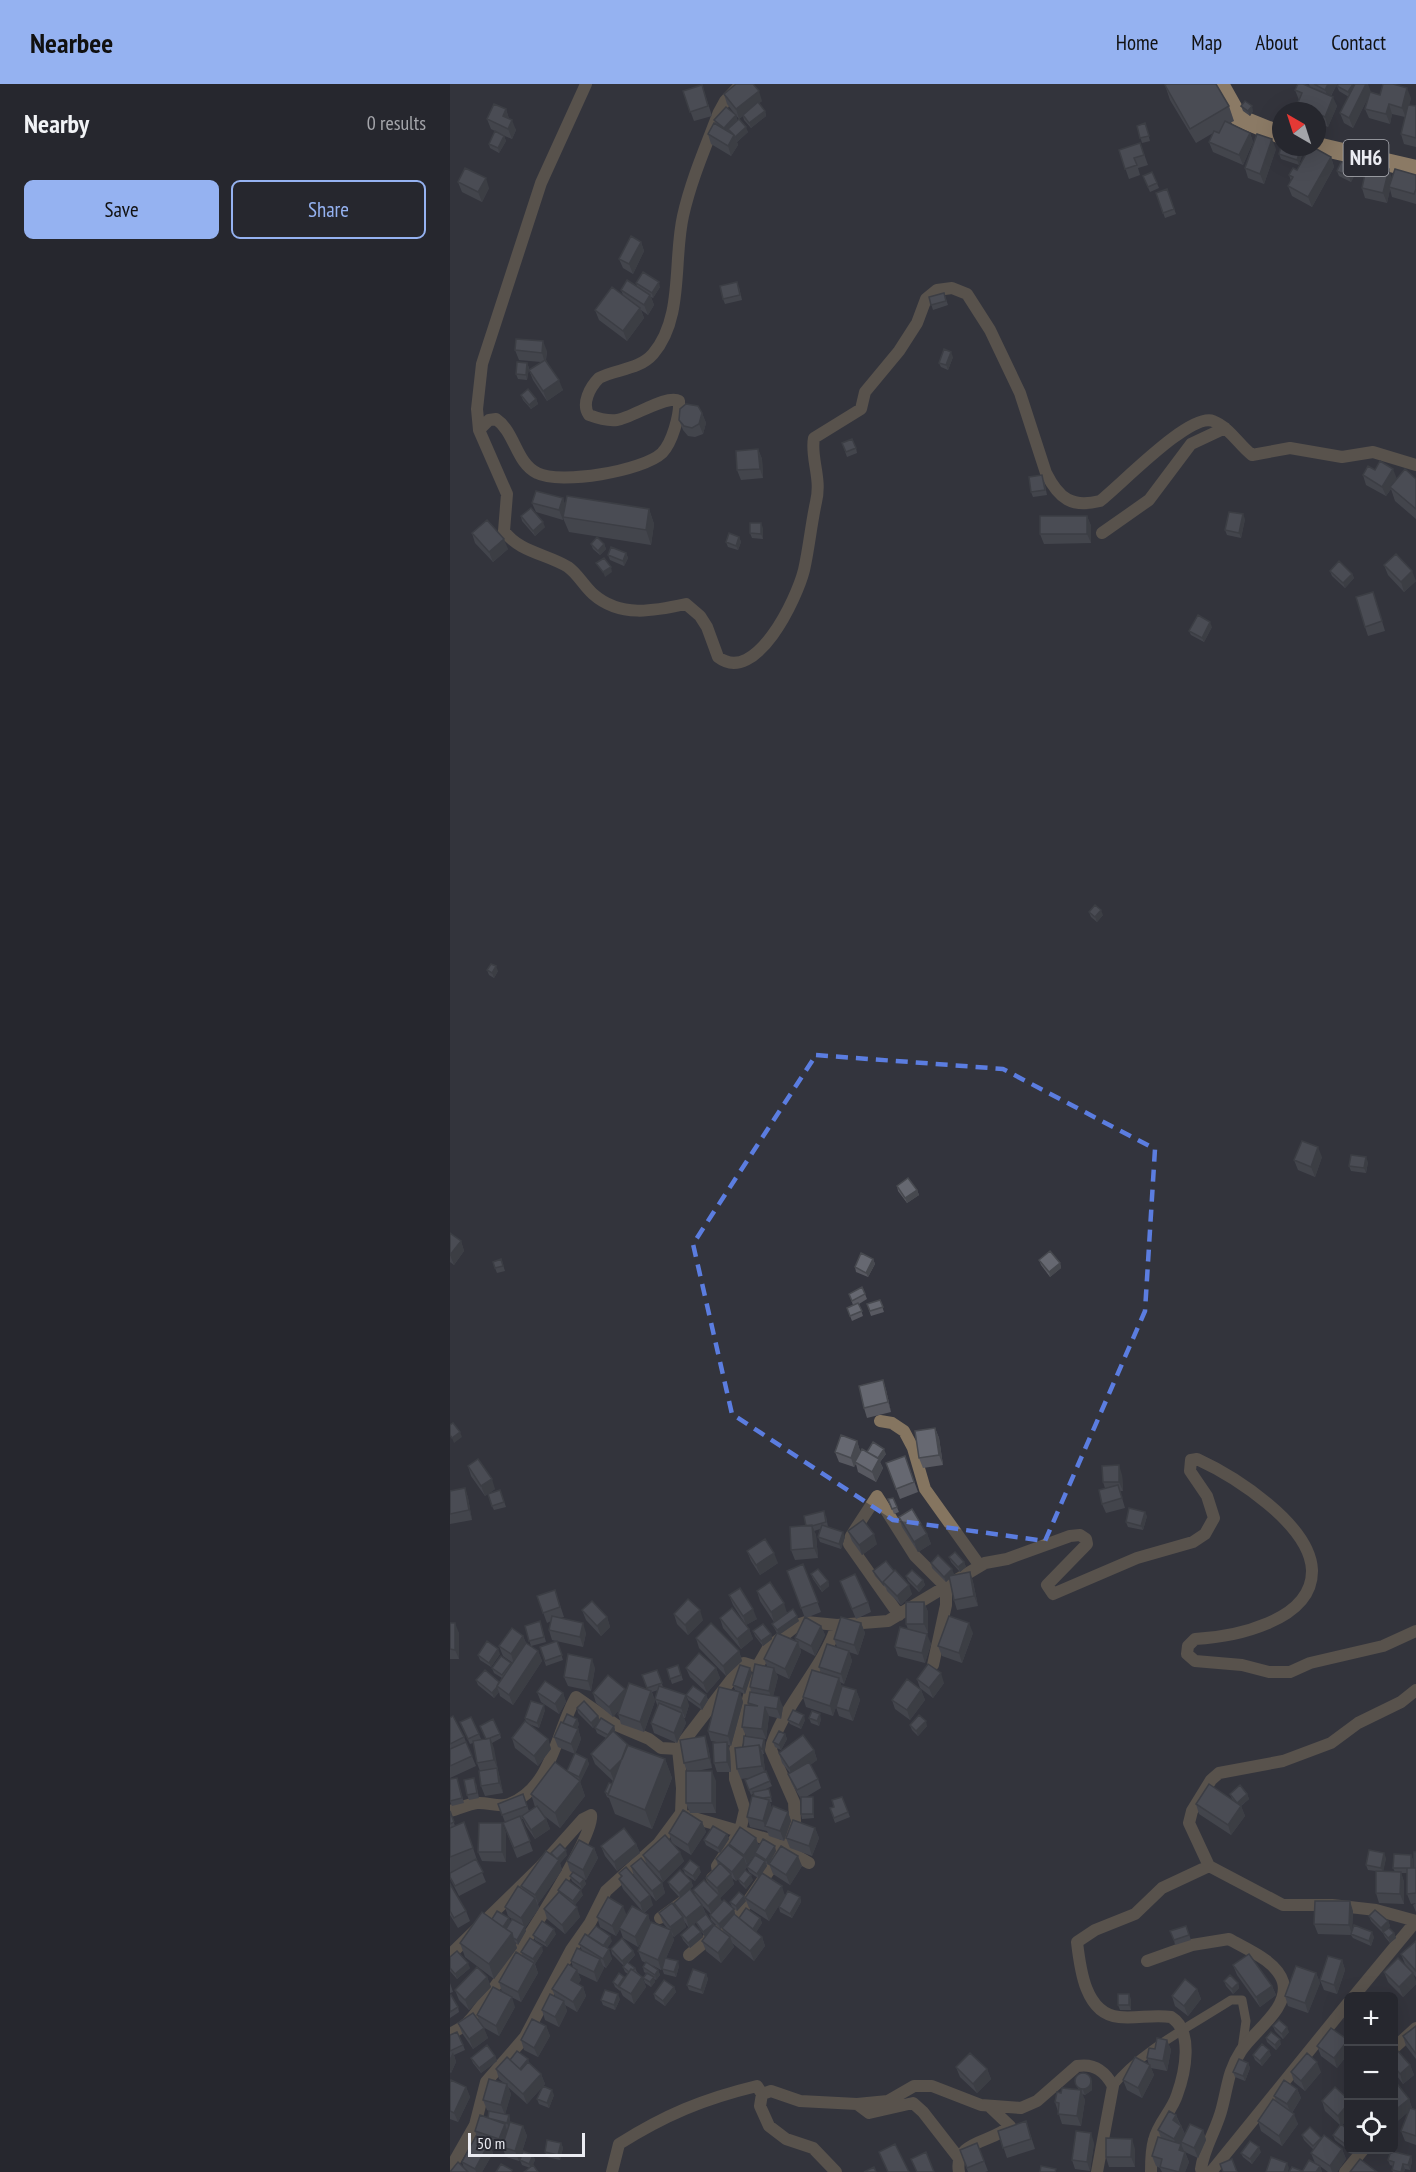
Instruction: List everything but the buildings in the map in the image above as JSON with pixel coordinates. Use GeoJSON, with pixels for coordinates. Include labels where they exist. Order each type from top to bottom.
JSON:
{"type":"FeatureCollection","features":[{"type":"Feature","properties":{"kind":"highway"},"geometry":{"type":"LineString","coordinates":[[1220,84],[1239,118],[1272,131]]}},
{"type":"Feature","properties":{"kind":"highway","name":"NH6"},"geometry":{"type":"LineString","coordinates":[[1326,148],[1416,169]]}},
{"type":"Feature","properties":{"kind":"street"},"geometry":{"type":"LineString","coordinates":[[586,84],[541,183],[482,364],[477,408],[479,430],[507,494],[504,531],[510,540],[569,567],[594,595],[609,605],[630,611],[654,611],[686,604],[700,616],[707,627],[718,657],[724,662],[736,664],[749,659],[776,630],[792,602],[804,572],[818,493],[819,476],[812,446],[814,438],[861,409],[865,392],[899,351],[917,323],[926,299],[937,290],[952,288],[967,294],[990,330],[1020,393],[1046,473],[1066,500],[1083,505],[1100,501],[1184,429],[1202,420],[1212,420],[1225,428],[1252,455],[1290,448],[1342,457],[1373,452],[1416,465]]}},
{"type":"Feature","properties":{"kind":"street"},"geometry":{"type":"LineString","coordinates":[[479,430],[489,420],[496,419],[505,425],[525,462],[532,470],[548,477],[614,474],[642,464],[662,453],[680,410],[679,401],[670,398],[651,409],[615,420],[588,415],[585,411],[586,400],[599,378],[645,361],[659,345],[674,303],[679,241],[693,182],[724,101],[741,84]]}},
{"type":"Feature","properties":{"kind":"street"},"geometry":{"type":"LineString","coordinates":[[1102,533],[1149,501],[1191,444],[1225,428]]}},
{"type":"Feature","properties":{"kind":"street"},"geometry":{"type":"LineString","coordinates":[[880,1421],[892,1423],[904,1431],[913,1448],[925,1489],[980,1566]]}},
{"type":"Feature","properties":{"kind":"street"},"geometry":{"type":"LineString","coordinates":[[660,1917],[718,1873],[717,1866],[740,1831],[745,1803],[735,1779],[735,1750],[757,1667],[768,1648],[797,1626],[806,1623],[837,1625],[888,1621],[980,1566],[1070,1536],[1083,1536],[1086,1539],[1085,1548],[1047,1584],[1053,1594],[1137,1558],[1193,1542],[1205,1534],[1214,1518],[1207,1496],[1190,1471],[1191,1460],[1197,1459],[1247,1486],[1269,1503],[1308,1554],[1312,1571],[1307,1590],[1281,1616],[1257,1630],[1195,1639],[1188,1646],[1188,1654],[1196,1661],[1242,1665],[1269,1672],[1290,1672],[1310,1663],[1383,1646],[1416,1631]]}},
{"type":"Feature","properties":{"kind":"street"},"geometry":{"type":"LineString","coordinates":[[899,1615],[849,1544],[851,1536],[878,1496],[915,1556],[946,1587],[945,1614],[933,1665]]}},
{"type":"Feature","properties":{"kind":"street"},"geometry":{"type":"LineString","coordinates":[[689,1955],[740,1913],[784,1847],[795,1821],[794,1802],[771,1750],[772,1744],[792,1705],[830,1649],[837,1625]]}},
{"type":"Feature","properties":{"kind":"street"},"geometry":{"type":"LineString","coordinates":[[450,2169],[475,2125],[486,2082],[525,2037],[571,1950],[590,1923],[606,1891],[658,1844],[681,1813],[682,1788],[678,1749],[744,1663],[757,1667]]}},
{"type":"Feature","properties":{"kind":"street"},"geometry":{"type":"LineString","coordinates":[[1357,1992],[1416,1921],[1376,1910],[1332,1905],[1283,1905],[1209,1866],[1199,1850],[1189,1823],[1192,1811],[1211,1780],[1220,1773],[1283,1761],[1331,1743],[1358,1723],[1401,1702],[1416,1690]]}},
{"type":"Feature","properties":{"kind":"street"},"geometry":{"type":"LineString","coordinates":[[450,1810],[477,1803],[509,1805],[524,1796],[545,1773],[555,1741],[576,1696],[616,1725],[649,1739],[661,1748],[678,1749]]}},
{"type":"Feature","properties":{"kind":"street"},"geometry":{"type":"LineString","coordinates":[[681,1813],[767,1839],[809,1863]]}},
{"type":"Feature","properties":{"kind":"street"},"geometry":{"type":"LineString","coordinates":[[450,1955],[533,1874],[583,1819],[591,1815],[591,1822],[579,1850],[533,1931],[477,2012],[464,2026],[450,2034]]}},
{"type":"Feature","properties":{"kind":"street"},"geometry":{"type":"LineString","coordinates":[[1151,2172],[1154,2138],[1177,2095],[1184,2050],[1184,2032],[1171,2017],[1117,2017],[1103,2012],[1093,2002],[1086,1987],[1077,1942],[1095,1930],[1135,1914],[1162,1888],[1209,1866]]}},
{"type":"Feature","properties":{"kind":"street"},"geometry":{"type":"LineString","coordinates":[[1147,1961],[1192,1945],[1229,1940],[1275,1969],[1283,1981],[1283,1995],[1271,2016],[1241,2051],[1228,2074],[1222,2108],[1203,2155],[1201,2169],[1204,2172]]}},
{"type":"Feature","properties":{"kind":"street"},"geometry":{"type":"LineString","coordinates":[[1211,2172],[1344,2008]]}},
{"type":"Feature","properties":{"kind":"street"},"geometry":{"type":"LineString","coordinates":[[1396,2046],[1416,2028]]}},
{"type":"Feature","properties":{"kind":"street"},"geometry":{"type":"LineString","coordinates":[[762,2094],[771,2091],[800,2101],[857,2104],[888,2101],[914,2086],[932,2086],[968,2101],[989,2106],[1029,2106],[1071,2070],[1085,2065],[1101,2070],[1113,2086],[1097,2172]]}},
{"type":"Feature","properties":{"kind":"street"},"geometry":{"type":"LineString","coordinates":[[612,2172],[619,2144],[662,2117],[699,2102],[757,2086],[762,2094],[760,2106],[769,2126],[786,2139],[813,2148],[836,2172]]}},
{"type":"Feature","properties":{"kind":"street"},"geometry":{"type":"LineString","coordinates":[[857,2104],[869,2113],[913,2103],[958,2157]]}},
{"type":"Feature","properties":{"kind":"street"},"geometry":{"type":"LineString","coordinates":[[958,2172],[958,2157],[962,2152],[1009,2128],[1009,2123],[989,2106]]}},
{"type":"Feature","properties":{"kind":"street"},"geometry":{"type":"LineString","coordinates":[[1345,2172],[1360,2154]]}},
{"type":"Feature","properties":{"kind":"lane"},"geometry":{"type":"LineString","coordinates":[[1113,2086],[1123,2073],[1231,2000],[1242,2000],[1246,2021],[1241,2051]]}},
{"type":"Feature","properties":{"kind":"highlighted area"},"geometry":{"type":"Polygon","coordinates":[[[816,1055],[1003,1069],[1155,1149],[1145,1311],[1045,1541],[893,1520],[732,1414],[693,1244],[816,1055]]]}}]}
